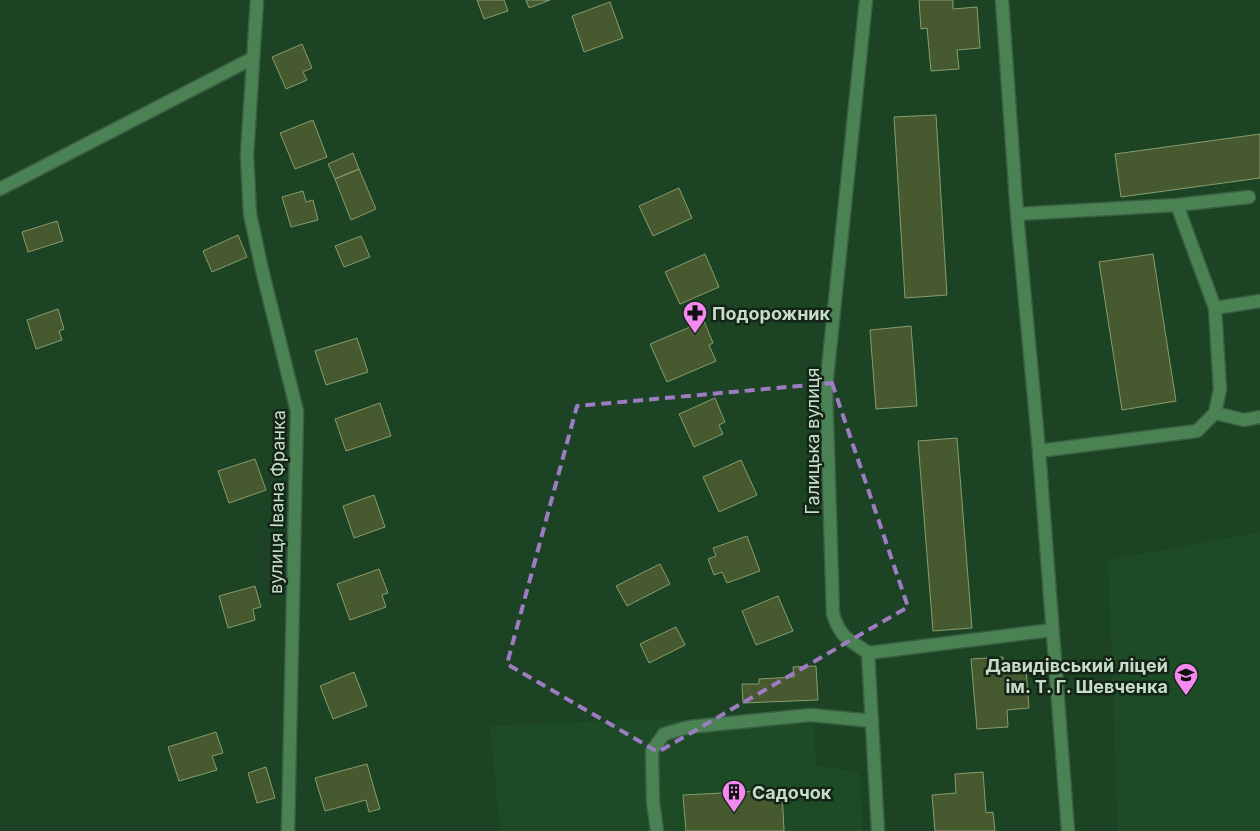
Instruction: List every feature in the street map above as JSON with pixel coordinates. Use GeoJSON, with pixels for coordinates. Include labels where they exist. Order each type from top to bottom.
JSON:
{"type":"FeatureCollection","features":[{"type":"Feature","properties":{"kind":"street","name":"вулиця Івана Франка"},"geometry":{"type":"LineString","coordinates":[[257,0],[247,155],[250,214],[263,274],[298,411],[288,831]]}},
{"type":"Feature","properties":{"kind":"street","name":"Галицька вулиця"},"geometry":{"type":"LineString","coordinates":[[866,0],[826,388],[833,614],[838,628],[846,639],[868,653]]}},
{"type":"Feature","properties":{"kind":"street"},"geometry":{"type":"LineString","coordinates":[[1002,0],[1068,831]]}},
{"type":"Feature","properties":{"kind":"street"},"geometry":{"type":"LineString","coordinates":[[0,189],[253,58]]}},
{"type":"Feature","properties":{"kind":"street"},"geometry":{"type":"LineString","coordinates":[[1018,214],[1178,205],[1249,197]]}},
{"type":"Feature","properties":{"kind":"street"},"geometry":{"type":"LineString","coordinates":[[1039,451],[1197,431],[1215,413],[1220,389],[1215,308],[1178,205]]}},
{"type":"Feature","properties":{"kind":"street"},"geometry":{"type":"LineString","coordinates":[[1215,308],[1260,301]]}},
{"type":"Feature","properties":{"kind":"street"},"geometry":{"type":"LineString","coordinates":[[1215,413],[1244,420],[1260,417]]}},
{"type":"Feature","properties":{"kind":"street"},"geometry":{"type":"LineString","coordinates":[[878,831],[868,653],[1052,630]]}},
{"type":"Feature","properties":{"kind":"street"},"geometry":{"type":"LineString","coordinates":[[657,831],[653,802],[652,751],[664,734],[689,727],[811,715],[872,721]]}},
{"type":"Feature","properties":{"kind":"highlighted area"},"geometry":{"type":"Polygon","coordinates":[[[832,383],[908,607],[658,752],[507,664],[577,406],[832,383]]]}},
{"type":"Feature","properties":{"kind":"shaded area","name":"Давидівський ліцей ім. Т. Г. Шевченка"},"geometry":{"type":"Polygon","coordinates":[[[1260,532],[1260,831],[1118,831],[1108,560],[1260,532]]]}},
{"type":"Feature","properties":{"kind":"shaded area"},"geometry":{"type":"Polygon","coordinates":[[[654,719],[814,724],[816,765],[859,773],[863,831],[500,831],[490,726],[654,719]]]}},
{"type":"Feature","properties":{"kind":"building"},"geometry":{"type":"Polygon","coordinates":[[[477,0],[504,0],[508,11],[484,19],[477,0]]]}},
{"type":"Feature","properties":{"kind":"building"},"geometry":{"type":"Polygon","coordinates":[[[526,0],[550,0],[529,8],[526,0]]]}},
{"type":"Feature","properties":{"kind":"building"},"geometry":{"type":"Polygon","coordinates":[[[919,0],[953,0],[953,9],[977,7],[980,48],[957,50],[959,69],[931,71],[927,28],[921,29],[919,0]]]}},
{"type":"Feature","properties":{"kind":"building"},"geometry":{"type":"Polygon","coordinates":[[[610,2],[623,38],[584,52],[572,16],[610,2]]]}},
{"type":"Feature","properties":{"kind":"building"},"geometry":{"type":"Polygon","coordinates":[[[302,44],[312,68],[303,72],[307,80],[286,89],[272,57],[302,44]]]}},
{"type":"Feature","properties":{"kind":"building"},"geometry":{"type":"Polygon","coordinates":[[[936,115],[947,295],[905,298],[894,117],[936,115]]]}},
{"type":"Feature","properties":{"kind":"building"},"geometry":{"type":"Polygon","coordinates":[[[313,120],[327,157],[295,169],[280,133],[313,120]]]}},
{"type":"Feature","properties":{"kind":"building"},"geometry":{"type":"Polygon","coordinates":[[[1260,134],[1260,178],[1121,197],[1115,154],[1260,134]]]}},
{"type":"Feature","properties":{"kind":"building"},"geometry":{"type":"Polygon","coordinates":[[[353,153],[359,169],[335,179],[328,164],[353,153]]]}},
{"type":"Feature","properties":{"kind":"building"},"geometry":{"type":"Polygon","coordinates":[[[359,169],[376,209],[351,220],[335,179],[359,169]]]}},
{"type":"Feature","properties":{"kind":"building"},"geometry":{"type":"Polygon","coordinates":[[[679,188],[692,218],[653,236],[639,206],[679,188]]]}},
{"type":"Feature","properties":{"kind":"building"},"geometry":{"type":"Polygon","coordinates":[[[303,191],[306,202],[313,200],[318,220],[291,227],[282,197],[303,191]]]}},
{"type":"Feature","properties":{"kind":"building"},"geometry":{"type":"Polygon","coordinates":[[[57,221],[63,241],[28,252],[22,232],[57,221]]]}},
{"type":"Feature","properties":{"kind":"building"},"geometry":{"type":"Polygon","coordinates":[[[238,235],[247,257],[212,272],[203,251],[238,235]]]}},
{"type":"Feature","properties":{"kind":"building"},"geometry":{"type":"Polygon","coordinates":[[[361,236],[370,257],[344,267],[335,246],[361,236]]]}},
{"type":"Feature","properties":{"kind":"building"},"geometry":{"type":"Polygon","coordinates":[[[705,254],[719,287],[680,304],[665,272],[705,254]]]}},
{"type":"Feature","properties":{"kind":"building"},"geometry":{"type":"Polygon","coordinates":[[[1153,254],[1176,401],[1122,410],[1099,262],[1153,254]]]}},
{"type":"Feature","properties":{"kind":"building"},"geometry":{"type":"Polygon","coordinates":[[[58,309],[64,329],[59,331],[62,340],[36,349],[27,320],[58,309]]]}},
{"type":"Feature","properties":{"kind":"building"},"geometry":{"type":"Polygon","coordinates":[[[704,321],[713,343],[709,345],[716,361],[667,382],[650,344],[704,321]]]}},
{"type":"Feature","properties":{"kind":"building"},"geometry":{"type":"Polygon","coordinates":[[[911,326],[917,406],[876,409],[870,330],[911,326]]]}},
{"type":"Feature","properties":{"kind":"building"},"geometry":{"type":"Polygon","coordinates":[[[357,338],[368,372],[326,385],[315,351],[357,338]]]}},
{"type":"Feature","properties":{"kind":"building"},"geometry":{"type":"Polygon","coordinates":[[[715,398],[725,422],[719,425],[723,434],[694,447],[679,414],[715,398]]]}},
{"type":"Feature","properties":{"kind":"building"},"geometry":{"type":"Polygon","coordinates":[[[380,403],[391,436],[346,451],[335,419],[380,403]]]}},
{"type":"Feature","properties":{"kind":"building"},"geometry":{"type":"Polygon","coordinates":[[[957,438],[972,628],[933,631],[918,441],[957,438]]]}},
{"type":"Feature","properties":{"kind":"building"},"geometry":{"type":"Polygon","coordinates":[[[255,459],[266,490],[229,503],[218,471],[255,459]]]}},
{"type":"Feature","properties":{"kind":"building"},"geometry":{"type":"Polygon","coordinates":[[[741,460],[757,495],[719,512],[703,477],[741,460]]]}},
{"type":"Feature","properties":{"kind":"building"},"geometry":{"type":"Polygon","coordinates":[[[374,495],[385,527],[354,538],[343,506],[374,495]]]}},
{"type":"Feature","properties":{"kind":"building"},"geometry":{"type":"Polygon","coordinates":[[[747,536],[760,571],[727,583],[722,572],[714,575],[708,559],[716,556],[713,548],[747,536]]]}},
{"type":"Feature","properties":{"kind":"building"},"geometry":{"type":"Polygon","coordinates":[[[660,564],[670,584],[627,606],[616,586],[660,564]]]}},
{"type":"Feature","properties":{"kind":"building"},"geometry":{"type":"Polygon","coordinates":[[[379,569],[388,593],[382,595],[386,607],[350,620],[337,584],[379,569]]]}},
{"type":"Feature","properties":{"kind":"building"},"geometry":{"type":"Polygon","coordinates":[[[255,586],[261,607],[253,609],[255,620],[228,628],[219,596],[255,586]]]}},
{"type":"Feature","properties":{"kind":"building"},"geometry":{"type":"Polygon","coordinates":[[[778,596],[793,631],[756,645],[742,611],[778,596]]]}},
{"type":"Feature","properties":{"kind":"building"},"geometry":{"type":"Polygon","coordinates":[[[676,627],[685,645],[649,663],[640,644],[676,627]]]}},
{"type":"Feature","properties":{"kind":"building"},"geometry":{"type":"Polygon","coordinates":[[[1003,657],[1004,670],[1026,669],[1029,708],[1007,710],[1008,727],[977,729],[971,659],[1003,657]]]}},
{"type":"Feature","properties":{"kind":"building"},"geometry":{"type":"Polygon","coordinates":[[[816,666],[818,700],[743,703],[742,684],[759,684],[759,679],[794,677],[793,667],[816,666]]]}},
{"type":"Feature","properties":{"kind":"building"},"geometry":{"type":"Polygon","coordinates":[[[354,672],[367,706],[333,719],[320,686],[354,672]]]}},
{"type":"Feature","properties":{"kind":"building"},"geometry":{"type":"Polygon","coordinates":[[[216,732],[223,753],[212,756],[217,770],[179,781],[168,747],[216,732]]]}},
{"type":"Feature","properties":{"kind":"building"},"geometry":{"type":"Polygon","coordinates":[[[367,764],[380,809],[369,812],[366,800],[325,811],[315,778],[367,764]]]}},
{"type":"Feature","properties":{"kind":"building"},"geometry":{"type":"Polygon","coordinates":[[[266,767],[275,798],[257,803],[248,773],[266,767]]]}},
{"type":"Feature","properties":{"kind":"building"},"geometry":{"type":"Polygon","coordinates":[[[983,772],[986,813],[993,812],[995,831],[935,831],[932,795],[956,793],[955,774],[983,772]]]}},
{"type":"Feature","properties":{"kind":"building","name":"Садочок"},"geometry":{"type":"Polygon","coordinates":[[[782,790],[784,831],[686,831],[683,795],[782,790]]]}},
{"type":"Feature","properties":{"kind":"place","name":"Подорожник"},"geometry":{"type":"Point","coordinates":[695,334]}},
{"type":"Feature","properties":{"kind":"place","name":"Давидівський ліцей ім. Т. Г. Шевченка"},"geometry":{"type":"Point","coordinates":[1186,696]}},
{"type":"Feature","properties":{"kind":"place","name":"Садочок"},"geometry":{"type":"Point","coordinates":[734,813]}}]}
